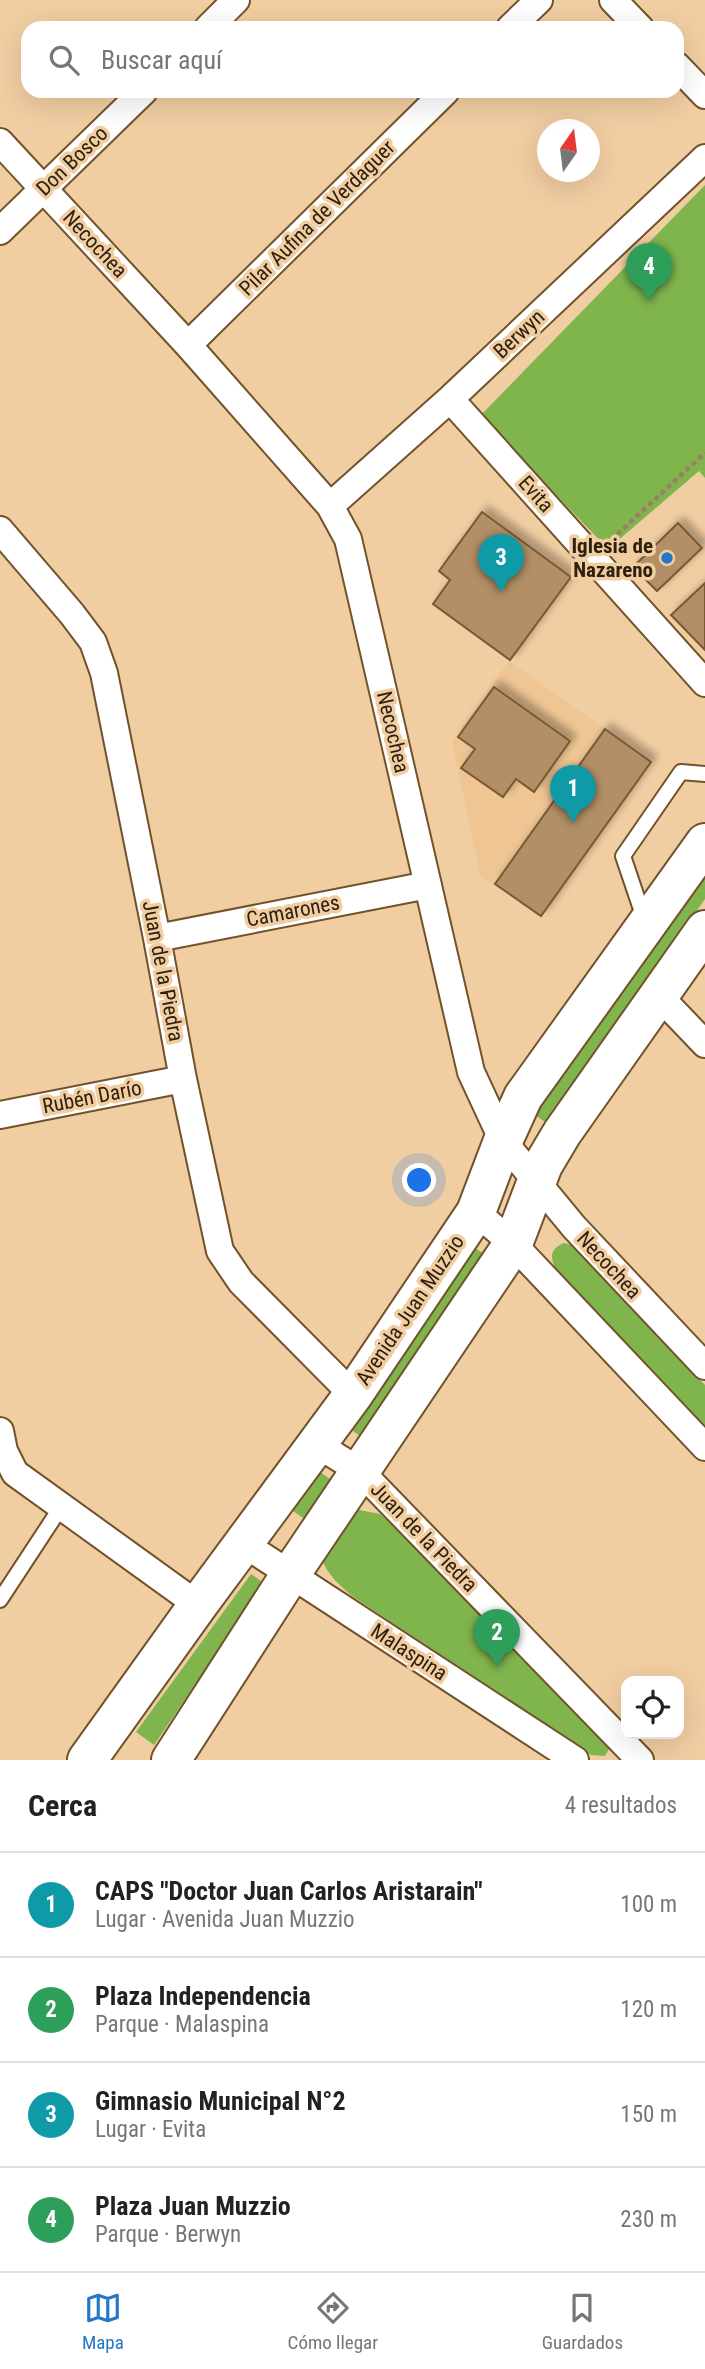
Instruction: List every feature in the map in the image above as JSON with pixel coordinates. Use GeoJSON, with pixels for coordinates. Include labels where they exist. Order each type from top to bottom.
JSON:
{"type":"FeatureCollection","features":[{"type":"Feature","properties":{"kind":"main road","name":"Avenida Juan Muzzio"},"geometry":{"type":"LineString","coordinates":[[94,1758],[198,1605],[353,1395],[476,1212],[523,1097],[705,843]]}},
{"type":"Feature","properties":{"kind":"main road"},"geometry":{"type":"LineString","coordinates":[[171,1760],[290,1574],[513,1244],[543,1165],[562,1133],[705,930]]}},
{"type":"Feature","properties":{"kind":"street"},"geometry":{"type":"LineString","coordinates":[[215,21],[236,0]]}},
{"type":"Feature","properties":{"kind":"street"},"geometry":{"type":"LineString","coordinates":[[517,21],[539,0]]}},
{"type":"Feature","properties":{"kind":"street"},"geometry":{"type":"LineString","coordinates":[[613,0],[633,21]]}},
{"type":"Feature","properties":{"kind":"street"},"geometry":{"type":"LineString","coordinates":[[684,73],[705,95]]}},
{"type":"Feature","properties":{"kind":"street","name":"Don Bosco"},"geometry":{"type":"LineString","coordinates":[[0,231],[137,98]]}},
{"type":"Feature","properties":{"kind":"street","name":"Pilar Aufina de Verdaguer"},"geometry":{"type":"LineString","coordinates":[[188,345],[439,98]]}},
{"type":"Feature","properties":{"kind":"street","name":"Necochea"},"geometry":{"type":"LineString","coordinates":[[0,142],[188,345],[330,506],[348,539],[471,1072],[503,1141],[574,1227],[705,1366]]}},
{"type":"Feature","properties":{"kind":"street","name":"Berwyn"},"geometry":{"type":"LineString","coordinates":[[330,506],[450,399],[705,158]]}},
{"type":"Feature","properties":{"kind":"street","name":"Evita"},"geometry":{"type":"LineString","coordinates":[[450,399],[705,683]]}},
{"type":"Feature","properties":{"kind":"street","name":"Juan de la Piedra"},"geometry":{"type":"LineString","coordinates":[[0,530],[93,642],[104,673],[158,938],[183,1079],[220,1251],[242,1282],[353,1395]]}},
{"type":"Feature","properties":{"kind":"street","name":"Camarones"},"geometry":{"type":"LineString","coordinates":[[158,938],[428,885]]}},
{"type":"Feature","properties":{"kind":"street"},"geometry":{"type":"LineString","coordinates":[[659,996],[705,1044]]}},
{"type":"Feature","properties":{"kind":"street","name":"Rubén Darío"},"geometry":{"type":"LineString","coordinates":[[0,1115],[183,1079]]}},
{"type":"Feature","properties":{"kind":"street"},"geometry":{"type":"LineString","coordinates":[[476,1212],[513,1244],[705,1447]]}},
{"type":"Feature","properties":{"kind":"street"},"geometry":{"type":"LineString","coordinates":[[0,1431],[4,1451],[15,1473],[198,1605]]}},
{"type":"Feature","properties":{"kind":"street","name":"Juan de la Piedra"},"geometry":{"type":"LineString","coordinates":[[318,1445],[360,1471],[640,1760]]}},
{"type":"Feature","properties":{"kind":"street","name":"Malaspina"},"geometry":{"type":"LineString","coordinates":[[244,1544],[575,1760]]}},
{"type":"Feature","properties":{"kind":"lane"},"geometry":{"type":"LineString","coordinates":[[646,925],[623,856],[681,772],[705,774]]}},
{"type":"Feature","properties":{"kind":"lane"},"geometry":{"type":"LineString","coordinates":[[0,1600],[61,1507]]}},
{"type":"Feature","properties":{"kind":"path"},"geometry":{"type":"LineString","coordinates":[[593,558],[705,453]]}},
{"type":"Feature","properties":{"kind":"shaded area"},"geometry":{"type":"Polygon","coordinates":[[[509,661],[605,729],[495,884],[481,878],[452,742],[509,661]]]}},
{"type":"Feature","properties":{"kind":"green space"},"geometry":{"type":"Polygon","coordinates":[[[705,185],[705,478],[699,471],[608,549],[480,416],[705,185]]]}},
{"type":"Feature","properties":{"kind":"green space"},"geometry":{"type":"Polygon","coordinates":[[[705,871],[705,899],[548,1124],[535,1115],[705,871]]]}},
{"type":"Feature","properties":{"kind":"green space"},"geometry":{"type":"Polygon","coordinates":[[[564,1243],[572,1245],[705,1385],[705,1427],[556,1269],[552,1253],[564,1243]]]}},
{"type":"Feature","properties":{"kind":"green space"},"geometry":{"type":"Polygon","coordinates":[[[475,1248],[488,1256],[363,1438],[350,1429],[475,1248]]]}},
{"type":"Feature","properties":{"kind":"green space"},"geometry":{"type":"Polygon","coordinates":[[[320,1472],[333,1481],[306,1520],[293,1511],[320,1472]]]}},
{"type":"Feature","properties":{"kind":"green space"},"geometry":{"type":"Polygon","coordinates":[[[354,1509],[380,1514],[404,1535],[605,1739],[609,1749],[605,1756],[591,1755],[352,1596],[339,1584],[322,1559],[354,1509]]]}},
{"type":"Feature","properties":{"kind":"green space"},"geometry":{"type":"Polygon","coordinates":[[[251,1574],[264,1583],[154,1745],[136,1732],[251,1574]]]}},
{"type":"Feature","properties":{"kind":"building"},"geometry":{"type":"Polygon","coordinates":[[[482,512],[571,577],[510,660],[433,604],[450,580],[439,571],[482,512]]]}},
{"type":"Feature","properties":{"kind":"building","name":"Iglesia de Nazareno"},"geometry":{"type":"Polygon","coordinates":[[[678,523],[702,548],[657,591],[633,567],[678,523]]]}},
{"type":"Feature","properties":{"kind":"building","name":"Iglesia de Nazareno"},"geometry":{"type":"Polygon","coordinates":[[[705,583],[705,650],[671,615],[705,583]]]}},
{"type":"Feature","properties":{"kind":"building"},"geometry":{"type":"Polygon","coordinates":[[[494,687],[570,741],[534,792],[516,779],[503,797],[461,768],[475,749],[458,737],[494,687]]]}},
{"type":"Feature","properties":{"kind":"building"},"geometry":{"type":"Polygon","coordinates":[[[605,729],[651,762],[541,916],[495,884],[605,729]]]}},
{"type":"Feature","properties":{"kind":"place","name":"Plaza Juan Muzzio"},"geometry":{"type":"Point","coordinates":[649,301]}},
{"type":"Feature","properties":{"kind":"place","name":"Iglesia de Nazareno"},"geometry":{"type":"Point","coordinates":[667,558]}},
{"type":"Feature","properties":{"kind":"place","name":"Gimnasio Municipal N°2"},"geometry":{"type":"Point","coordinates":[501,592]}},
{"type":"Feature","properties":{"kind":"place","name":"CAPS \"Doctor Juan Carlos Aristarain\""},"geometry":{"type":"Point","coordinates":[573,823]}},
{"type":"Feature","properties":{"kind":"place","name":"Plaza Independencia"},"geometry":{"type":"Point","coordinates":[497,1667]}}]}
